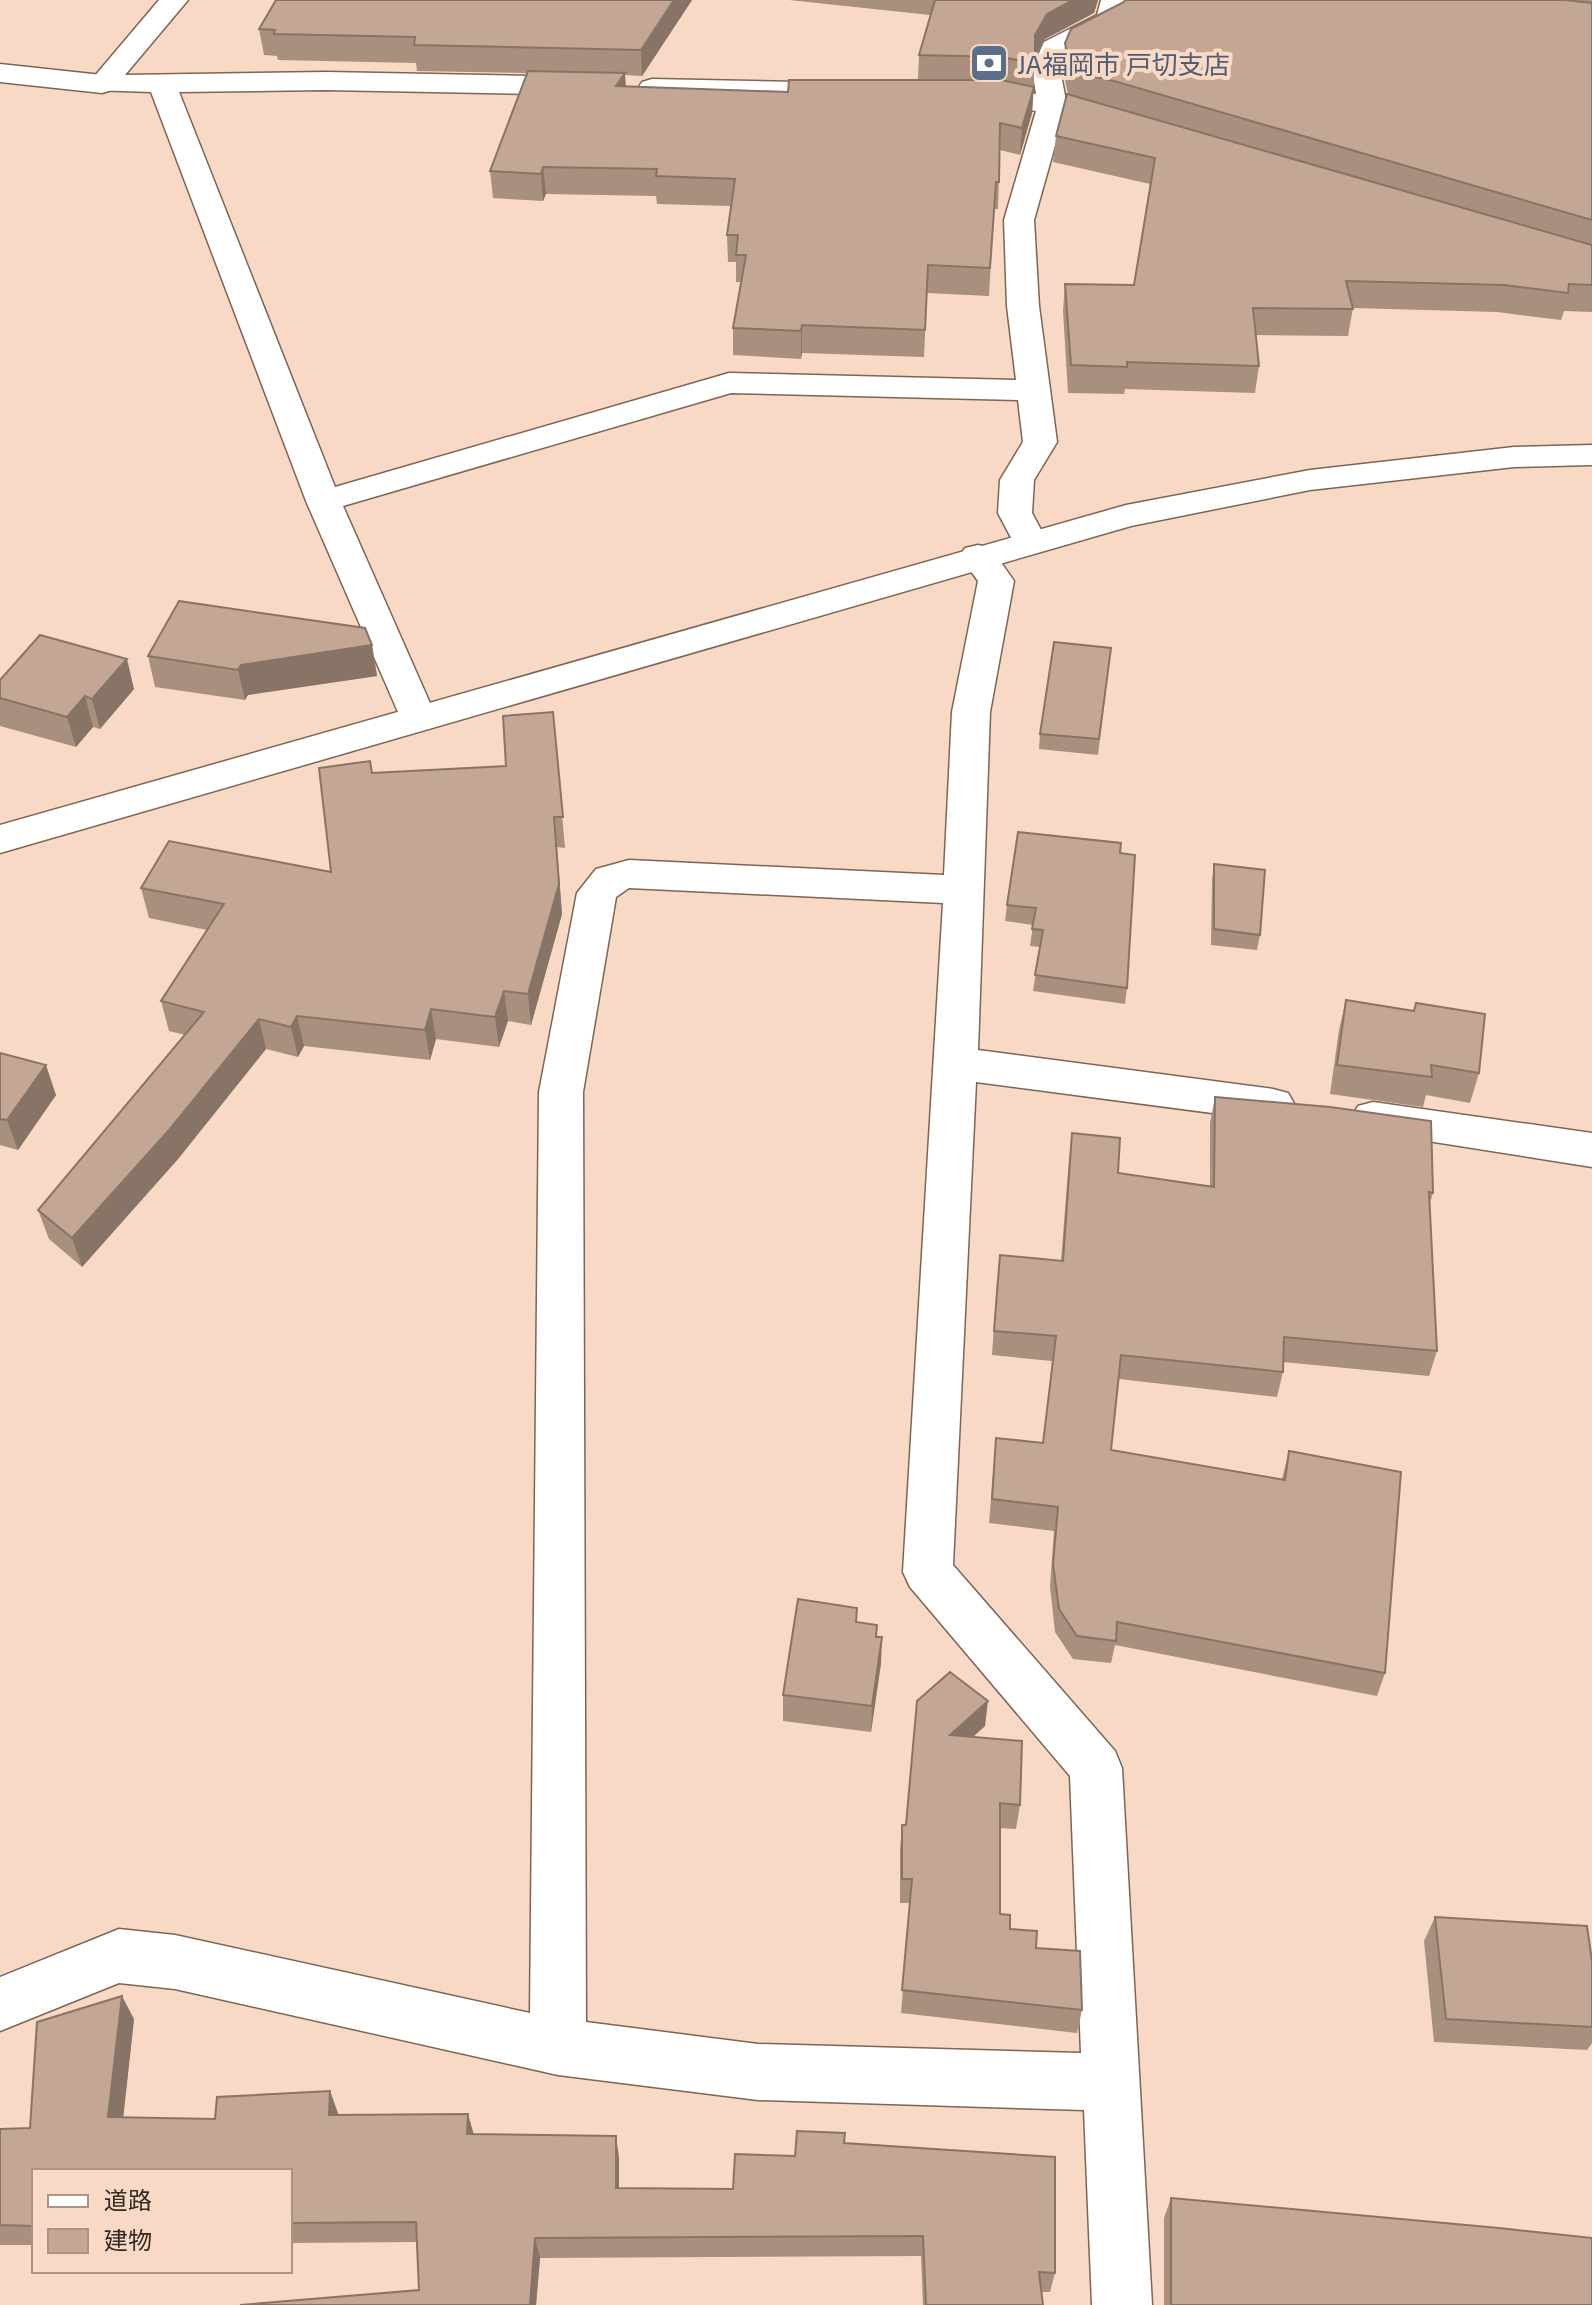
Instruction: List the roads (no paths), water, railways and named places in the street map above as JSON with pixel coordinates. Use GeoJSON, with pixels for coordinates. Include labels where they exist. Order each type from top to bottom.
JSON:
{"type":"FeatureCollection","features":[{"type":"Feature","properties":{"kind":"street"},"geometry":{"type":"LineString","coordinates":[[102,84],[174,0]]}},
{"type":"Feature","properties":{"kind":"street"},"geometry":{"type":"LineString","coordinates":[[1029,541],[1015,513],[1017,480],[1040,442],[1023,306],[1019,220],[1052,105],[1046,69],[1054,48],[1110,19],[1115,0]]}},
{"type":"Feature","properties":{"kind":"street"},"geometry":{"type":"LineString","coordinates":[[0,73],[102,84],[326,81],[875,92]]}},
{"type":"Feature","properties":{"kind":"street"},"geometry":{"type":"LineString","coordinates":[[162,84],[323,501],[418,719]]}},
{"type":"Feature","properties":{"kind":"street"},"geometry":{"type":"LineString","coordinates":[[938,94],[1000,95],[1146,129]]}},
{"type":"Feature","properties":{"kind":"street"},"geometry":{"type":"LineString","coordinates":[[323,501],[729,383],[1034,390]]}},
{"type":"Feature","properties":{"kind":"street"},"geometry":{"type":"LineString","coordinates":[[0,839],[1029,541],[1126,516],[1310,480],[1514,457],[1592,455]]}},
{"type":"Feature","properties":{"kind":"street"},"geometry":{"type":"LineString","coordinates":[[978,556],[996,581],[971,712],[956,1063],[928,1572],[1096,1768],[1122,2305]]}},
{"type":"Feature","properties":{"kind":"street"},"geometry":{"type":"LineString","coordinates":[[558,2047],[561,1092],[597,893],[610,879],[629,874],[963,890]]}},
{"type":"Feature","properties":{"kind":"street"},"geometry":{"type":"LineString","coordinates":[[956,1063],[1592,1150]]}},
{"type":"Feature","properties":{"kind":"street"},"geometry":{"type":"LineString","coordinates":[[0,2004],[119,1956],[175,1962],[558,2047],[758,2072],[1113,2082]]}},
{"type":"Feature","properties":{"kind":"place","name":"JA福岡市 戸切支店"},"geometry":{"type":"Point","coordinates":[989,63]}}]}
